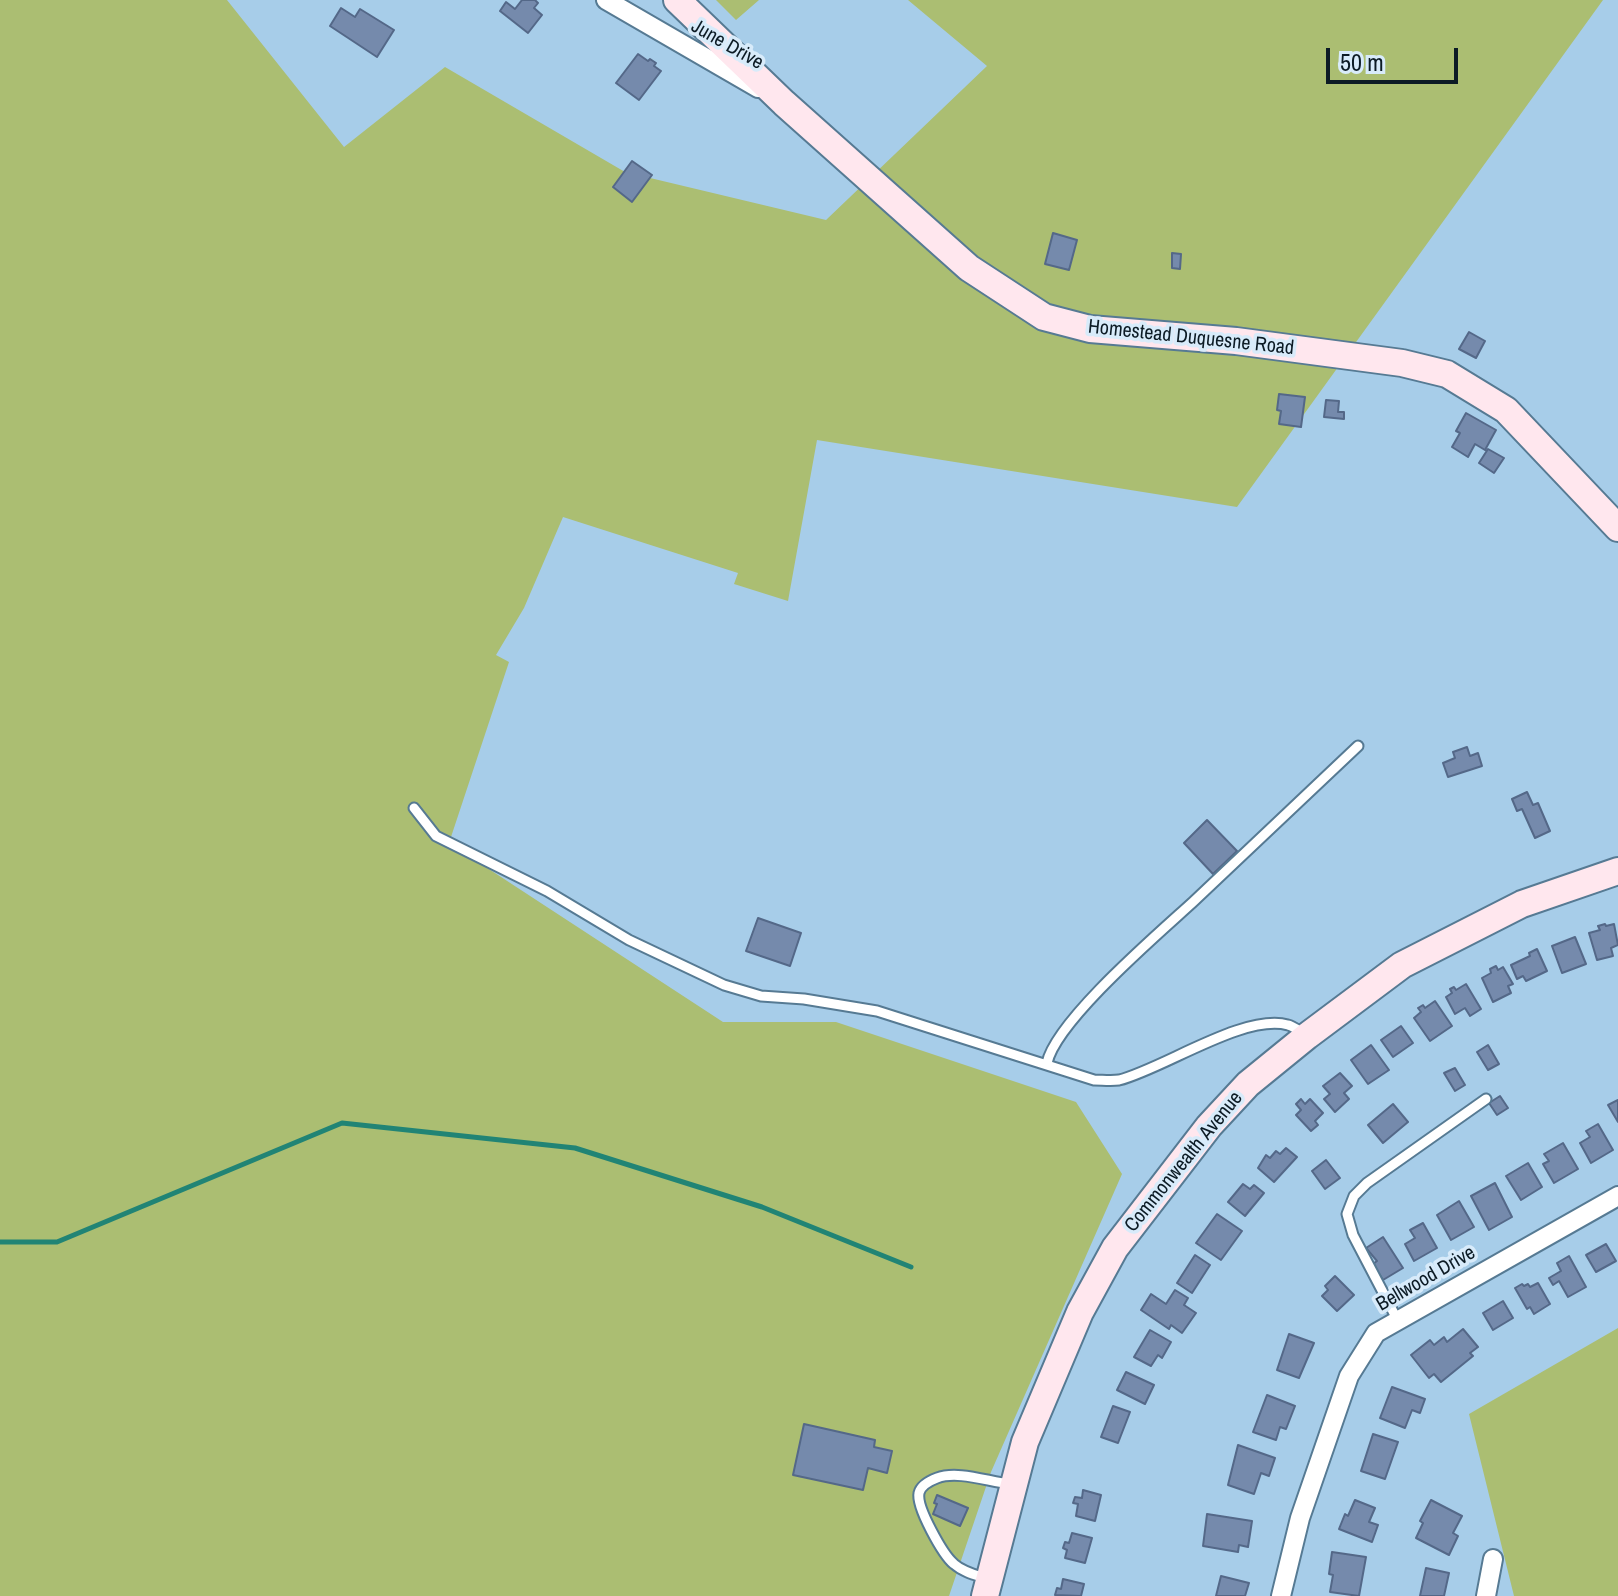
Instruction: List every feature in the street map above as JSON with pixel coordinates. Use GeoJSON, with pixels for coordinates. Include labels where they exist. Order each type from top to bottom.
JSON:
{"type":"FeatureCollection","features":[{"type":"Feature","properties":{"kind":"street","name":"June Drive"},"geometry":{"type":"LineString","coordinates":[[606,0],[784,103]]}},
{"type":"Feature","properties":{"kind":"street","name":"Homestead Duquesne Road"},"geometry":{"type":"LineString","coordinates":[[677,0],[784,103],[969,268],[1044,317],[1090,329],[1267,345],[1402,363],[1447,374],[1506,410],[1618,528]]}},
{"type":"Feature","properties":{"kind":"street","name":"Commonwealth Avenue"},"geometry":{"type":"LineString","coordinates":[[987,1588],[1025,1442],[1080,1312],[1115,1248],[1209,1126],[1248,1084],[1307,1036],[1414,958],[1522,904],[1618,871]]}},
{"type":"Feature","properties":{"kind":"street","name":"Bellwood Drive"},"geometry":{"type":"LineString","coordinates":[[1281,1596],[1300,1518],[1349,1376],[1376,1333],[1618,1196]]}},
{"type":"Feature","properties":{"kind":"street"},"geometry":{"type":"LineString","coordinates":[[1486,1596],[1493,1559]]}},
{"type":"Feature","properties":{"kind":"lane"},"geometry":{"type":"LineString","coordinates":[[1047,1063],[1050,1049],[1059,1036],[1115,975],[1358,746]]}},
{"type":"Feature","properties":{"kind":"lane"},"geometry":{"type":"LineString","coordinates":[[414,808],[436,836],[547,891],[629,940],[724,985],[761,996],[804,999],[877,1011],[1094,1080],[1115,1081],[1260,1024],[1288,1025],[1307,1036]]}},
{"type":"Feature","properties":{"kind":"lane"},"geometry":{"type":"LineString","coordinates":[[1398,1321],[1353,1235],[1347,1214],[1354,1196],[1367,1183],[1486,1099]]}},
{"type":"Feature","properties":{"kind":"lane"},"geometry":{"type":"LineString","coordinates":[[987,1588],[952,1563],[921,1510],[918,1494],[924,1484],[950,1475],[1014,1484]]}},
{"type":"Feature","properties":{"kind":"green space"},"geometry":{"type":"Polygon","coordinates":[[[0,0],[227,0],[344,147],[445,67],[625,172],[826,220],[987,66],[908,0],[1603,0],[1237,507],[817,440],[788,601],[734,584],[738,573],[563,517],[524,608],[496,655],[509,662],[449,843],[723,1022],[836,1022],[1076,1102],[1122,1174],[991,1472],[949,1596],[0,1596],[0,0]]]}},
{"type":"Feature","properties":{"kind":"green space"},"geometry":{"type":"Polygon","coordinates":[[[716,0],[759,0],[736,20],[716,0]]]}},
{"type":"Feature","properties":{"kind":"green space"},"geometry":{"type":"Polygon","coordinates":[[[1618,1328],[1618,1596],[1514,1596],[1469,1414],[1618,1328]]]}},
{"type":"Feature","properties":{"kind":"building"},"geometry":{"type":"Polygon","coordinates":[[[522,0],[535,0],[538,3],[534,8],[542,15],[528,33],[500,11],[506,2],[515,9],[522,0]]]}},
{"type":"Feature","properties":{"kind":"building"},"geometry":{"type":"Polygon","coordinates":[[[341,8],[355,17],[360,9],[394,30],[377,57],[330,26],[341,8]]]}},
{"type":"Feature","properties":{"kind":"building"},"geometry":{"type":"Polygon","coordinates":[[[638,54],[656,63],[654,66],[661,71],[639,100],[616,83],[638,54]]]}},
{"type":"Feature","properties":{"kind":"building"},"geometry":{"type":"Polygon","coordinates":[[[632,161],[652,175],[632,202],[613,187],[632,161]]]}},
{"type":"Feature","properties":{"kind":"building"},"geometry":{"type":"Polygon","coordinates":[[[1053,233],[1077,240],[1069,270],[1045,264],[1053,233]]]}},
{"type":"Feature","properties":{"kind":"building"},"geometry":{"type":"Polygon","coordinates":[[[1172,253],[1181,254],[1180,269],[1172,268],[1172,253]]]}},
{"type":"Feature","properties":{"kind":"building"},"geometry":{"type":"Polygon","coordinates":[[[1469,332],[1485,341],[1476,358],[1459,349],[1469,332]]]}},
{"type":"Feature","properties":{"kind":"building"},"geometry":{"type":"Polygon","coordinates":[[[1279,394],[1305,397],[1301,427],[1279,424],[1279,394]]]}},
{"type":"Feature","properties":{"kind":"building"},"geometry":{"type":"Polygon","coordinates":[[[1326,400],[1339,401],[1338,412],[1344,412],[1344,419],[1324,417],[1326,400]]]}},
{"type":"Feature","properties":{"kind":"building"},"geometry":{"type":"Polygon","coordinates":[[[1466,413],[1496,430],[1485,450],[1475,444],[1468,457],[1452,447],[1466,413]]]}},
{"type":"Feature","properties":{"kind":"building"},"geometry":{"type":"Polygon","coordinates":[[[1488,449],[1504,458],[1494,473],[1479,463],[1488,449]]]}},
{"type":"Feature","properties":{"kind":"building"},"geometry":{"type":"Polygon","coordinates":[[[1467,747],[1470,756],[1478,753],[1482,766],[1448,777],[1443,763],[1455,758],[1453,752],[1467,747]]]}},
{"type":"Feature","properties":{"kind":"building"},"geometry":{"type":"Polygon","coordinates":[[[1527,792],[1533,805],[1538,803],[1550,831],[1535,838],[1522,809],[1517,811],[1512,799],[1527,792]]]}},
{"type":"Feature","properties":{"kind":"building"},"geometry":{"type":"Polygon","coordinates":[[[1207,820],[1237,851],[1213,874],[1184,843],[1207,820]]]}},
{"type":"Feature","properties":{"kind":"building"},"geometry":{"type":"Polygon","coordinates":[[[758,918],[801,933],[790,966],[746,951],[758,918]]]}},
{"type":"Feature","properties":{"kind":"building"},"geometry":{"type":"Polygon","coordinates":[[[1614,924],[1618,945],[1611,948],[1613,956],[1597,960],[1589,933],[1600,930],[1598,926],[1614,924]]]}},
{"type":"Feature","properties":{"kind":"building"},"geometry":{"type":"Polygon","coordinates":[[[1575,937],[1586,964],[1562,973],[1552,946],[1575,937]]]}},
{"type":"Feature","properties":{"kind":"building"},"geometry":{"type":"Polygon","coordinates":[[[1537,949],[1547,971],[1526,981],[1523,976],[1517,979],[1511,965],[1537,949]]]}},
{"type":"Feature","properties":{"kind":"building"},"geometry":{"type":"Polygon","coordinates":[[[1496,966],[1498,970],[1503,967],[1513,984],[1508,986],[1511,993],[1493,1002],[1482,978],[1496,966]]]}},
{"type":"Feature","properties":{"kind":"building"},"geometry":{"type":"Polygon","coordinates":[[[1466,984],[1481,1009],[1470,1016],[1465,1008],[1455,1014],[1446,997],[1452,993],[1450,989],[1454,987],[1456,990],[1466,984]]]}},
{"type":"Feature","properties":{"kind":"building"},"geometry":{"type":"Polygon","coordinates":[[[1435,1001],[1452,1026],[1430,1041],[1414,1018],[1421,1012],[1418,1008],[1423,1005],[1425,1008],[1435,1001]]]}},
{"type":"Feature","properties":{"kind":"building"},"geometry":{"type":"Polygon","coordinates":[[[1401,1026],[1413,1043],[1393,1057],[1381,1040],[1401,1026]]]}},
{"type":"Feature","properties":{"kind":"building"},"geometry":{"type":"Polygon","coordinates":[[[1371,1045],[1389,1070],[1368,1084],[1351,1060],[1371,1045]]]}},
{"type":"Feature","properties":{"kind":"building"},"geometry":{"type":"Polygon","coordinates":[[[1488,1045],[1499,1064],[1488,1070],[1477,1052],[1488,1045]]]}},
{"type":"Feature","properties":{"kind":"building"},"geometry":{"type":"Polygon","coordinates":[[[1455,1068],[1465,1085],[1455,1091],[1444,1073],[1455,1068]]]}},
{"type":"Feature","properties":{"kind":"building"},"geometry":{"type":"Polygon","coordinates":[[[1340,1073],[1352,1086],[1344,1093],[1349,1099],[1335,1112],[1324,1099],[1330,1094],[1323,1086],[1340,1073]]]}},
{"type":"Feature","properties":{"kind":"building"},"geometry":{"type":"Polygon","coordinates":[[[1500,1096],[1508,1108],[1497,1115],[1489,1103],[1500,1096]]]}},
{"type":"Feature","properties":{"kind":"building"},"geometry":{"type":"Polygon","coordinates":[[[1301,1099],[1305,1104],[1310,1099],[1323,1113],[1315,1121],[1318,1125],[1311,1131],[1296,1115],[1301,1110],[1296,1104],[1301,1099]]]}},
{"type":"Feature","properties":{"kind":"building"},"geometry":{"type":"Polygon","coordinates":[[[1618,1100],[1618,1122],[1608,1105],[1618,1100]]]}},
{"type":"Feature","properties":{"kind":"building"},"geometry":{"type":"Polygon","coordinates":[[[1393,1104],[1408,1122],[1383,1143],[1368,1125],[1393,1104]]]}},
{"type":"Feature","properties":{"kind":"building"},"geometry":{"type":"Polygon","coordinates":[[[1598,1124],[1613,1150],[1591,1163],[1580,1143],[1590,1137],[1586,1131],[1598,1124]]]}},
{"type":"Feature","properties":{"kind":"building"},"geometry":{"type":"Polygon","coordinates":[[[1563,1143],[1578,1169],[1554,1183],[1543,1164],[1549,1161],[1544,1154],[1563,1143]]]}},
{"type":"Feature","properties":{"kind":"building"},"geometry":{"type":"Polygon","coordinates":[[[1286,1148],[1297,1157],[1274,1182],[1258,1168],[1266,1155],[1270,1158],[1276,1151],[1280,1154],[1286,1148]]]}},
{"type":"Feature","properties":{"kind":"building"},"geometry":{"type":"Polygon","coordinates":[[[1326,1160],[1340,1178],[1325,1189],[1312,1171],[1326,1160]]]}},
{"type":"Feature","properties":{"kind":"building"},"geometry":{"type":"Polygon","coordinates":[[[1528,1163],[1542,1187],[1521,1200],[1506,1176],[1528,1163]]]}},
{"type":"Feature","properties":{"kind":"building"},"geometry":{"type":"Polygon","coordinates":[[[1495,1183],[1512,1217],[1489,1230],[1471,1196],[1495,1183]]]}},
{"type":"Feature","properties":{"kind":"building"},"geometry":{"type":"Polygon","coordinates":[[[1243,1184],[1250,1189],[1254,1185],[1264,1193],[1245,1216],[1228,1202],[1243,1184]]]}},
{"type":"Feature","properties":{"kind":"building"},"geometry":{"type":"Polygon","coordinates":[[[1459,1201],[1474,1227],[1451,1240],[1437,1215],[1459,1201]]]}},
{"type":"Feature","properties":{"kind":"building"},"geometry":{"type":"Polygon","coordinates":[[[1217,1214],[1242,1231],[1221,1260],[1196,1243],[1217,1214]]]}},
{"type":"Feature","properties":{"kind":"building"},"geometry":{"type":"Polygon","coordinates":[[[1423,1223],[1437,1248],[1414,1261],[1405,1244],[1415,1238],[1410,1230],[1423,1223]]]}},
{"type":"Feature","properties":{"kind":"building"},"geometry":{"type":"Polygon","coordinates":[[[1383,1237],[1403,1268],[1383,1280],[1373,1264],[1377,1261],[1366,1248],[1383,1237]]]}},
{"type":"Feature","properties":{"kind":"building"},"geometry":{"type":"Polygon","coordinates":[[[1606,1244],[1616,1261],[1596,1272],[1586,1255],[1606,1244]]]}},
{"type":"Feature","properties":{"kind":"building"},"geometry":{"type":"Polygon","coordinates":[[[1195,1255],[1210,1265],[1192,1293],[1177,1283],[1195,1255]]]}},
{"type":"Feature","properties":{"kind":"building"},"geometry":{"type":"Polygon","coordinates":[[[1569,1256],[1586,1287],[1568,1297],[1559,1281],[1553,1285],[1549,1278],[1561,1271],[1557,1263],[1569,1256]]]}},
{"type":"Feature","properties":{"kind":"building"},"geometry":{"type":"Polygon","coordinates":[[[1335,1276],[1354,1295],[1337,1311],[1322,1296],[1328,1290],[1325,1286],[1335,1276]]]}},
{"type":"Feature","properties":{"kind":"building"},"geometry":{"type":"Polygon","coordinates":[[[1538,1283],[1550,1304],[1534,1314],[1530,1307],[1527,1309],[1515,1288],[1522,1284],[1530,1287],[1538,1283]]]}},
{"type":"Feature","properties":{"kind":"building"},"geometry":{"type":"Polygon","coordinates":[[[1175,1290],[1188,1298],[1184,1305],[1196,1313],[1182,1333],[1171,1325],[1169,1329],[1141,1310],[1151,1294],[1166,1304],[1175,1290]]]}},
{"type":"Feature","properties":{"kind":"building"},"geometry":{"type":"Polygon","coordinates":[[[1503,1301],[1513,1318],[1493,1330],[1483,1313],[1503,1301]]]}},
{"type":"Feature","properties":{"kind":"building"},"geometry":{"type":"Polygon","coordinates":[[[1463,1329],[1478,1347],[1470,1353],[1473,1356],[1441,1382],[1434,1374],[1429,1378],[1411,1355],[1430,1340],[1434,1345],[1444,1337],[1447,1342],[1463,1329]]]}},
{"type":"Feature","properties":{"kind":"building"},"geometry":{"type":"Polygon","coordinates":[[[1150,1330],[1171,1342],[1162,1358],[1158,1355],[1151,1366],[1134,1357],[1150,1330]]]}},
{"type":"Feature","properties":{"kind":"building"},"geometry":{"type":"Polygon","coordinates":[[[1289,1334],[1314,1343],[1299,1378],[1277,1370],[1289,1334]]]}},
{"type":"Feature","properties":{"kind":"building"},"geometry":{"type":"Polygon","coordinates":[[[1126,1372],[1154,1385],[1145,1404],[1117,1390],[1126,1372]]]}},
{"type":"Feature","properties":{"kind":"building"},"geometry":{"type":"Polygon","coordinates":[[[1392,1387],[1425,1399],[1420,1413],[1412,1410],[1405,1428],[1380,1418],[1392,1387]]]}},
{"type":"Feature","properties":{"kind":"building"},"geometry":{"type":"Polygon","coordinates":[[[1267,1395],[1295,1406],[1286,1429],[1280,1427],[1276,1440],[1253,1432],[1267,1395]]]}},
{"type":"Feature","properties":{"kind":"building"},"geometry":{"type":"Polygon","coordinates":[[[1113,1406],[1130,1412],[1118,1443],[1101,1437],[1113,1406]]]}},
{"type":"Feature","properties":{"kind":"building"},"geometry":{"type":"Polygon","coordinates":[[[804,1424],[875,1440],[874,1447],[892,1451],[887,1473],[868,1468],[863,1490],[793,1475],[804,1424]]]}},
{"type":"Feature","properties":{"kind":"building"},"geometry":{"type":"Polygon","coordinates":[[[1373,1434],[1398,1442],[1385,1479],[1361,1471],[1373,1434]]]}},
{"type":"Feature","properties":{"kind":"building"},"geometry":{"type":"Polygon","coordinates":[[[1238,1445],[1275,1458],[1269,1476],[1261,1473],[1254,1494],[1228,1485],[1238,1445]]]}},
{"type":"Feature","properties":{"kind":"building"},"geometry":{"type":"Polygon","coordinates":[[[1083,1490],[1101,1495],[1095,1521],[1076,1516],[1078,1504],[1073,1503],[1075,1497],[1082,1498],[1083,1490]]]}},
{"type":"Feature","properties":{"kind":"building"},"geometry":{"type":"Polygon","coordinates":[[[937,1495],[968,1508],[960,1526],[933,1514],[937,1495]]]}},
{"type":"Feature","properties":{"kind":"building"},"geometry":{"type":"Polygon","coordinates":[[[1355,1500],[1375,1508],[1369,1522],[1378,1525],[1372,1542],[1339,1529],[1355,1500]]]}},
{"type":"Feature","properties":{"kind":"building"},"geometry":{"type":"Polygon","coordinates":[[[1431,1500],[1462,1516],[1453,1533],[1458,1536],[1449,1555],[1416,1538],[1423,1523],[1420,1521],[1431,1500]]]}},
{"type":"Feature","properties":{"kind":"building"},"geometry":{"type":"Polygon","coordinates":[[[1207,1514],[1252,1521],[1248,1547],[1239,1545],[1238,1552],[1203,1546],[1207,1514]]]}},
{"type":"Feature","properties":{"kind":"building"},"geometry":{"type":"Polygon","coordinates":[[[1072,1533],[1092,1538],[1085,1563],[1065,1558],[1067,1550],[1063,1548],[1065,1542],[1069,1543],[1072,1533]]]}},
{"type":"Feature","properties":{"kind":"building"},"geometry":{"type":"Polygon","coordinates":[[[1332,1552],[1366,1557],[1359,1596],[1330,1592],[1332,1552]]]}},
{"type":"Feature","properties":{"kind":"building"},"geometry":{"type":"Polygon","coordinates":[[[1426,1568],[1449,1573],[1444,1596],[1420,1596],[1426,1568]]]}},
{"type":"Feature","properties":{"kind":"building"},"geometry":{"type":"Polygon","coordinates":[[[1221,1576],[1249,1583],[1245,1596],[1216,1596],[1221,1576]]]}},
{"type":"Feature","properties":{"kind":"building"},"geometry":{"type":"Polygon","coordinates":[[[1063,1579],[1084,1584],[1081,1596],[1055,1595],[1057,1588],[1061,1589],[1063,1579]]]}},
{"type":"Feature","properties":{"kind":"waterway"},"geometry":{"type":"LineString","coordinates":[[0,1242],[57,1242],[342,1123],[575,1148],[762,1207],[911,1267]]}}]}
